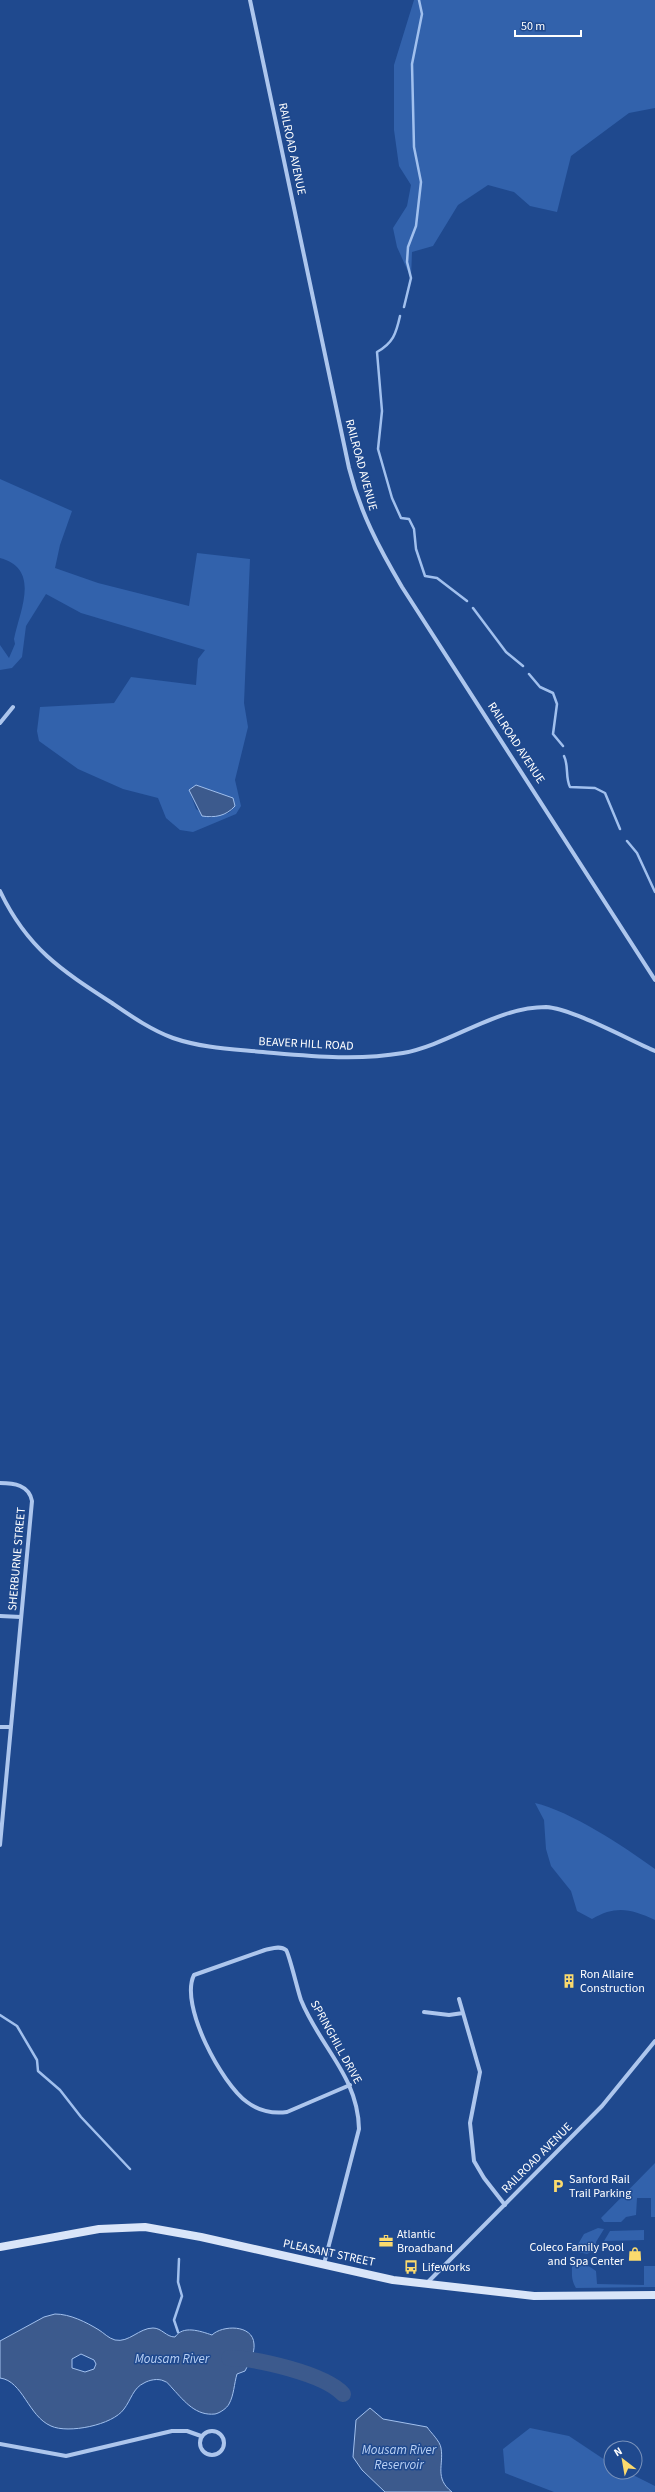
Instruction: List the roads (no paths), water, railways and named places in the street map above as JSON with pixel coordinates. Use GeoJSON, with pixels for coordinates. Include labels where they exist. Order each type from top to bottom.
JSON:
{"type":"FeatureCollection","features":[{"type":"Feature","properties":{"kind":"main road","name":"PLEASANT STREET"},"geometry":{"type":"LineString","coordinates":[[0,2247],[99,2229],[145,2228],[194,2236],[393,2280],[534,2296],[655,2295]]}},
{"type":"Feature","properties":{"kind":"street","name":"RAILROAD AVENUE"},"geometry":{"type":"LineString","coordinates":[[250,0],[349,468],[369,528],[402,587],[655,980]]}},
{"type":"Feature","properties":{"kind":"street"},"geometry":{"type":"LineString","coordinates":[[0,723],[13,707]]}},
{"type":"Feature","properties":{"kind":"street","name":"BEAVER HILL ROAD"},"geometry":{"type":"LineString","coordinates":[[0,891],[22,929],[54,963],[144,1024],[161,1033],[190,1043],[315,1057],[368,1057],[405,1052],[517,1012],[547,1007],[568,1012],[655,1051]]}},
{"type":"Feature","properties":{"kind":"street","name":"SHERBURNE STREET"},"geometry":{"type":"LineString","coordinates":[[0,1482],[17,1484],[28,1491],[32,1501],[0,1845]]}},
{"type":"Feature","properties":{"kind":"street"},"geometry":{"type":"LineString","coordinates":[[0,1616],[22,1617]]}},
{"type":"Feature","properties":{"kind":"street"},"geometry":{"type":"LineString","coordinates":[[0,1727],[11,1728]]}},
{"type":"Feature","properties":{"kind":"street","name":"SPRINGHILL DRIVE"},"geometry":{"type":"LineString","coordinates":[[324,2265],[359,2129],[358,2111],[350,2085],[308,2016],[294,1979],[288,1954],[282,1948],[265,1950],[198,1972],[192,1979],[195,2014],[209,2053],[232,2089],[247,2103],[264,2111],[287,2112],[350,2085]]}},
{"type":"Feature","properties":{"kind":"street"},"geometry":{"type":"LineString","coordinates":[[459,1999],[480,2072],[470,2123],[472,2151],[478,2169],[505,2205]]}},
{"type":"Feature","properties":{"kind":"street"},"geometry":{"type":"LineString","coordinates":[[424,2012],[449,2015],[463,2013]]}},
{"type":"Feature","properties":{"kind":"street","name":"RAILROAD AVENUE"},"geometry":{"type":"LineString","coordinates":[[427,2283],[602,2106],[655,2041]]}},
{"type":"Feature","properties":{"kind":"street"},"geometry":{"type":"LineString","coordinates":[[0,2444],[11,2444],[54,2455],[66,2456],[172,2431],[187,2431],[201,2436],[210,2432],[218,2434],[225,2441],[223,2449],[219,2454],[208,2453],[200,2444],[201,2436]]}},
{"type":"Feature","properties":{"kind":"water"},"geometry":{"type":"Polygon","coordinates":[[[196,785],[233,798],[235,806],[220,816],[202,816],[189,790],[196,785]]]}},
{"type":"Feature","properties":{"kind":"water"},"geometry":{"type":"Polygon","coordinates":[[[61,2314],[72,2317],[89,2324],[115,2340],[129,2338],[143,2330],[153,2328],[159,2329],[169,2336],[175,2337],[178,2333],[187,2330],[212,2335],[223,2329],[236,2328],[243,2330],[252,2337],[254,2351],[245,2371],[237,2374],[231,2401],[225,2409],[215,2414],[202,2413],[191,2407],[167,2382],[162,2380],[154,2380],[140,2385],[132,2394],[124,2409],[110,2420],[101,2424],[79,2428],[59,2428],[51,2426],[43,2421],[14,2385],[0,2378],[0,2341],[44,2317],[61,2314]],[[81,2354],[72,2359],[72,2368],[85,2372],[94,2369],[96,2364],[94,2360],[81,2354]]]}},
{"type":"Feature","properties":{"kind":"water","name":"Mousam River Reservoir"},"geometry":{"type":"Polygon","coordinates":[[[370,2408],[383,2419],[427,2427],[440,2445],[442,2454],[441,2476],[446,2487],[452,2492],[385,2492],[362,2470],[353,2457],[356,2420],[370,2408]]]}},
{"type":"Feature","properties":{"kind":"waterway"},"geometry":{"type":"LineString","coordinates":[[404,307],[411,278],[407,262],[408,247],[416,226],[421,182],[414,147],[412,64],[422,14],[419,0]]}},
{"type":"Feature","properties":{"kind":"waterway"},"geometry":{"type":"LineString","coordinates":[[400,316],[393,337],[387,345],[377,352],[382,411],[378,449],[392,498],[401,518],[409,519],[414,529],[416,549],[425,576],[437,578],[467,601]]}},
{"type":"Feature","properties":{"kind":"waterway"},"geometry":{"type":"LineString","coordinates":[[473,608],[506,652],[523,666]]}},
{"type":"Feature","properties":{"kind":"waterway"},"geometry":{"type":"LineString","coordinates":[[529,674],[540,687],[553,693],[557,704],[553,734],[563,746]]}},
{"type":"Feature","properties":{"kind":"waterway"},"geometry":{"type":"LineString","coordinates":[[564,756],[570,787],[595,788],[605,793],[620,829]]}},
{"type":"Feature","properties":{"kind":"waterway"},"geometry":{"type":"LineString","coordinates":[[627,841],[637,853],[655,892]]}},
{"type":"Feature","properties":{"kind":"waterway"},"geometry":{"type":"LineString","coordinates":[[0,2015],[17,2026],[37,2060],[38,2071],[60,2090],[81,2117],[130,2169]]}},
{"type":"Feature","properties":{"kind":"waterway"},"geometry":{"type":"LineString","coordinates":[[178,2332],[174,2320],[182,2296],[178,2282],[179,2259]]}},
{"type":"Feature","properties":{"kind":"waterway","name":"Mousam River"},"geometry":{"type":"LineString","coordinates":[[229,2358],[256,2361],[289,2368],[321,2380],[343,2394]]}},
{"type":"Feature","properties":{"kind":"place","name":"Ron Allaire Construction"},"geometry":{"type":"Point","coordinates":[569,1981]}},
{"type":"Feature","properties":{"kind":"place","name":"Sanford Rail Trail Parking"},"geometry":{"type":"Point","coordinates":[558,2186]}},
{"type":"Feature","properties":{"kind":"place","name":"Atlantic Broadband"},"geometry":{"type":"Point","coordinates":[386,2241]}},
{"type":"Feature","properties":{"kind":"place","name":"Coleco Family Pool and Spa Center"},"geometry":{"type":"Point","coordinates":[635,2254]}},
{"type":"Feature","properties":{"kind":"place","name":"Lifeworks"},"geometry":{"type":"Point","coordinates":[411,2267]}}]}
